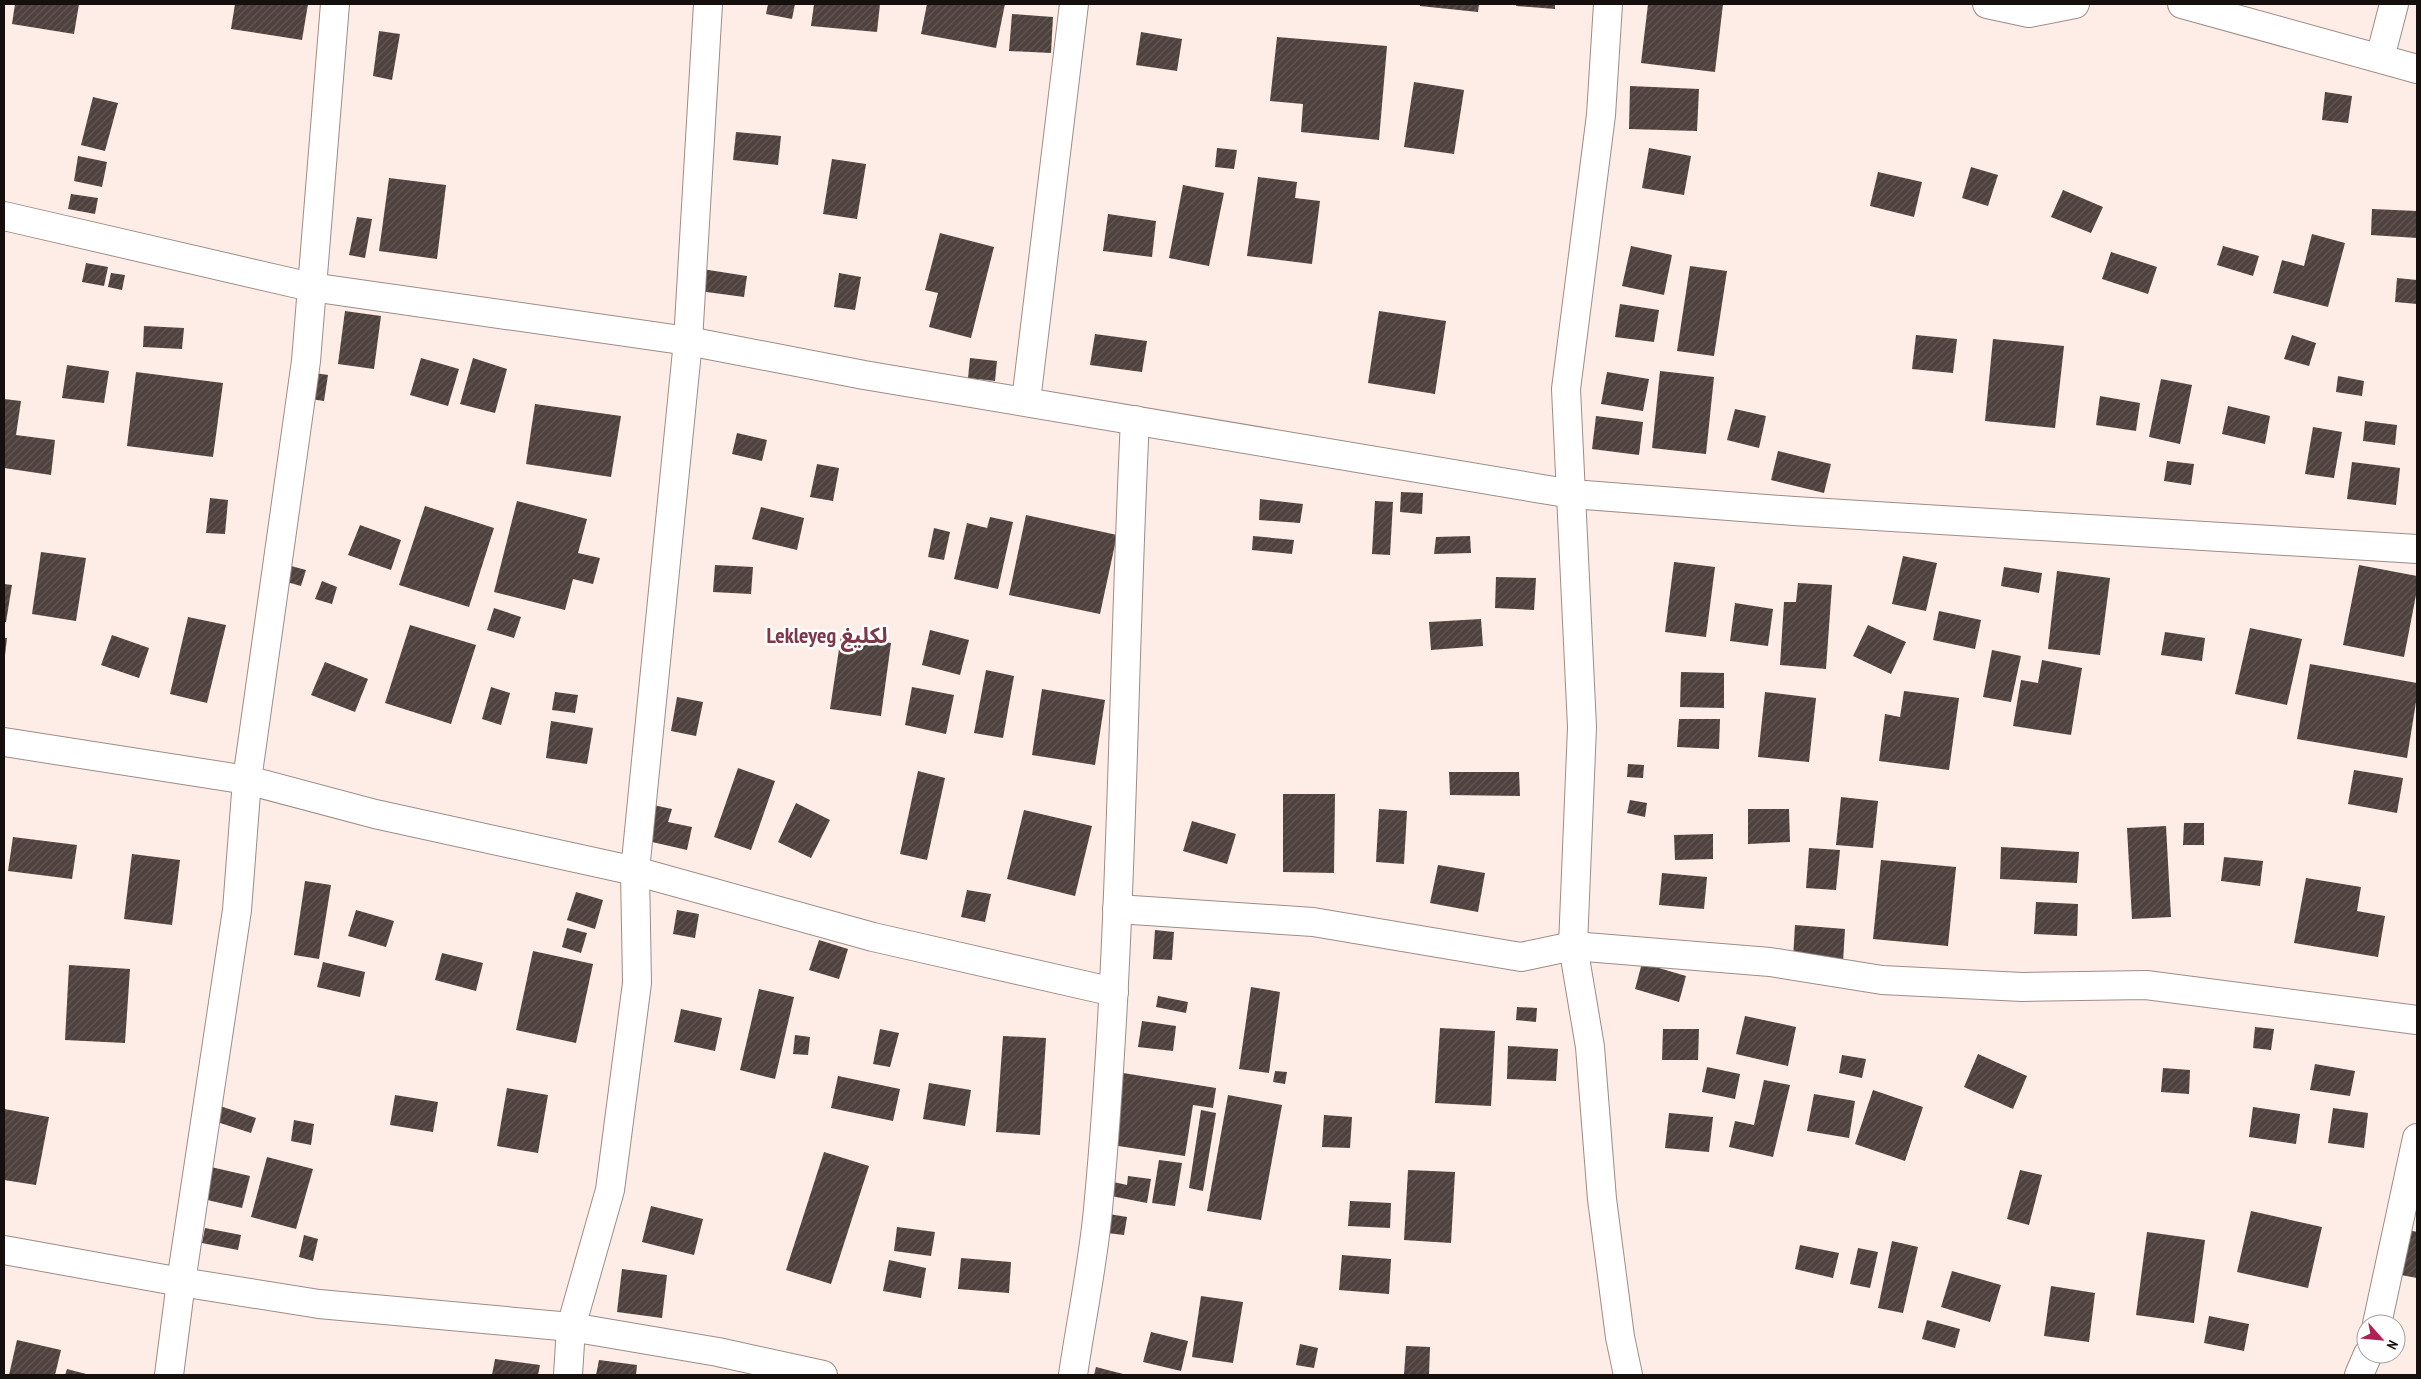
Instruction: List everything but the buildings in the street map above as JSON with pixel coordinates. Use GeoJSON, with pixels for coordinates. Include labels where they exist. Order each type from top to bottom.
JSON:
{"type":"FeatureCollection","features":[{"type":"Feature","properties":{"kind":"street"},"geometry":{"type":"LineString","coordinates":[[169,1375],[181,1282],[237,910],[247,780],[306,361],[334,4]]}},
{"type":"Feature","properties":{"kind":"street"},"geometry":{"type":"LineString","coordinates":[[568,1375],[571,1327],[610,1190],[637,984],[635,871],[688,341],[708,4]]}},
{"type":"Feature","properties":{"kind":"street"},"geometry":{"type":"LineString","coordinates":[[1026,401],[1074,4]]}},
{"type":"Feature","properties":{"kind":"street"},"geometry":{"type":"LineString","coordinates":[[1608,4],[1602,115],[1566,390],[1582,727],[1573,946],[1590,1047],[1602,1199],[1620,1338],[1628,1375]]}},
{"type":"Feature","properties":{"kind":"street"},"geometry":{"type":"LineString","coordinates":[[1987,4],[2029,13],[2075,4]]}},
{"type":"Feature","properties":{"kind":"street"},"geometry":{"type":"LineString","coordinates":[[2182,4],[2417,69]]}},
{"type":"Feature","properties":{"kind":"street"},"geometry":{"type":"LineString","coordinates":[[2380,58],[2394,4]]}},
{"type":"Feature","properties":{"kind":"street"},"geometry":{"type":"LineString","coordinates":[[4,216],[311,286],[688,341],[864,375],[1572,494],[1794,511],[2417,549]]}},
{"type":"Feature","properties":{"kind":"street"},"geometry":{"type":"LineString","coordinates":[[1073,1375],[1098,1210],[1114,992],[1126,595],[1135,420]]}},
{"type":"Feature","properties":{"kind":"street"},"geometry":{"type":"LineString","coordinates":[[4,742],[247,780],[375,814],[635,871],[874,937],[1114,992]]}},
{"type":"Feature","properties":{"kind":"street"},"geometry":{"type":"LineString","coordinates":[[1117,909],[1313,922],[1521,957],[1573,946],[1770,962],[1882,980],[2022,987],[2146,985],[2417,1020]]}},
{"type":"Feature","properties":{"kind":"street"},"geometry":{"type":"LineString","coordinates":[[2379,1314],[2417,1138]]}},
{"type":"Feature","properties":{"kind":"street"},"geometry":{"type":"LineString","coordinates":[[4,1250],[181,1282],[319,1304],[571,1327],[718,1352],[823,1375]]}},
{"type":"Feature","properties":{"kind":"district","name":"Lekleyeg لكليغ"},"geometry":{"type":"Point","coordinates":[827,635]}}]}
